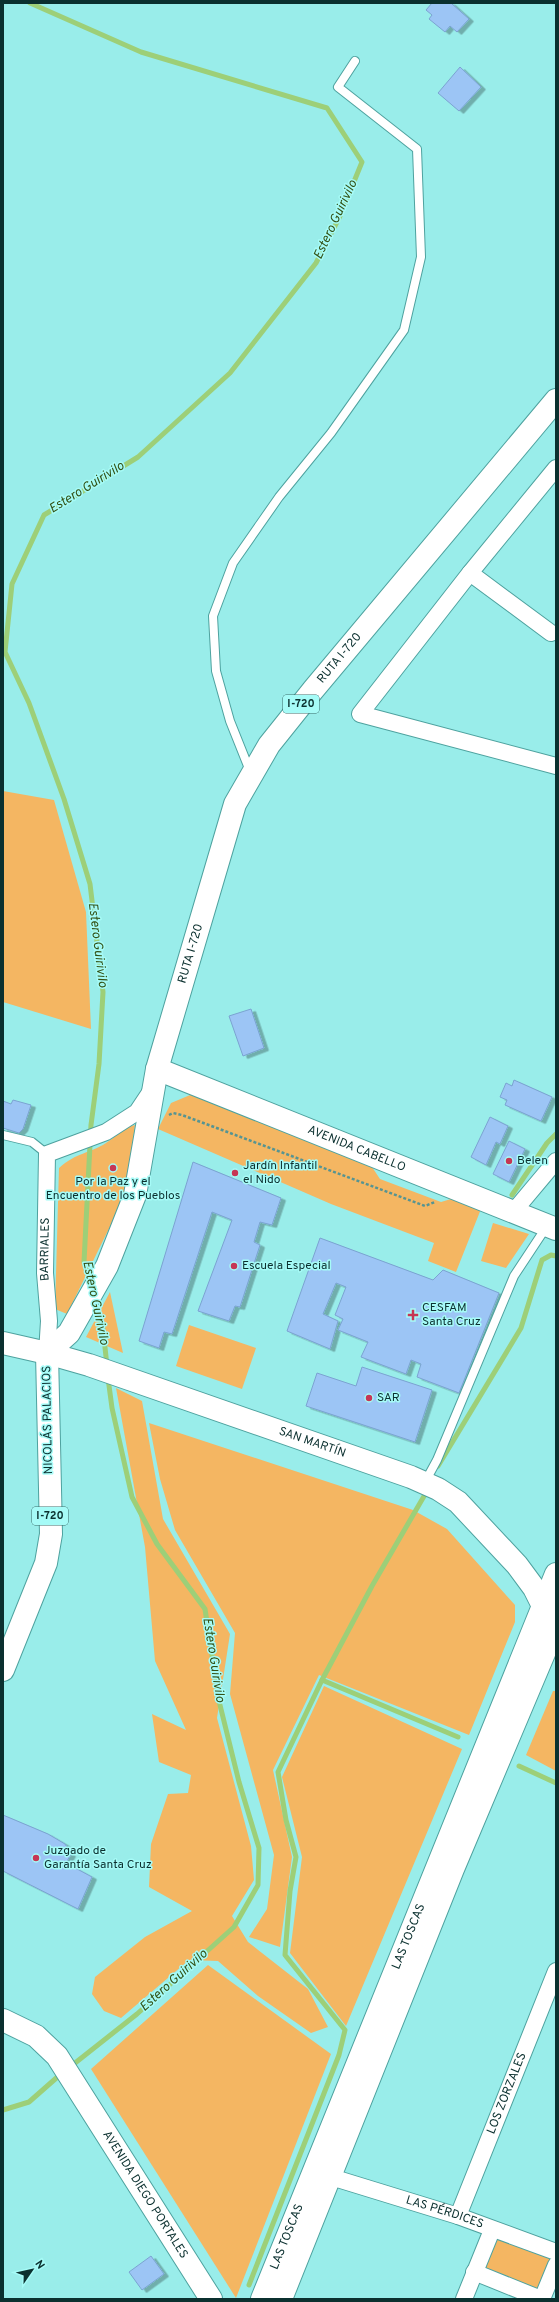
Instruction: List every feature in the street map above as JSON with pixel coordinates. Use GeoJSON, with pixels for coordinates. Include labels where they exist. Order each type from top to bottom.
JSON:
{"type":"FeatureCollection","features":[{"type":"Feature","properties":{"kind":"street","name":"RUTA I-720"},"geometry":{"type":"LineString","coordinates":[[155,1079],[235,804],[269,744],[556,400]]}},
{"type":"Feature","properties":{"kind":"street"},"geometry":{"type":"LineString","coordinates":[[556,468],[470,573],[360,714],[556,766]]}},
{"type":"Feature","properties":{"kind":"street"},"geometry":{"type":"LineString","coordinates":[[470,573],[550,633]]}},
{"type":"Feature","properties":{"kind":"street"},"geometry":{"type":"LineString","coordinates":[[47,1154],[106,1132],[137,1112],[155,1079]]}},
{"type":"Feature","properties":{"kind":"street","name":"NICOLÁS PALACIOS"},"geometry":{"type":"LineString","coordinates":[[3,1670],[46,1563],[51,1534],[47,1353],[69,1333],[107,1266],[134,1195],[149,1124],[155,1079]]}},
{"type":"Feature","properties":{"kind":"street","name":"AVENIDA CABELLO"},"geometry":{"type":"LineString","coordinates":[[155,1079],[340,1144],[514,1211],[552,1228]]}},
{"type":"Feature","properties":{"kind":"street","name":"BARRIALES"},"geometry":{"type":"LineString","coordinates":[[47,1154],[45,1273],[49,1321],[47,1353]]}},
{"type":"Feature","properties":{"kind":"street"},"geometry":{"type":"LineString","coordinates":[[514,1211],[556,1161]]}},
{"type":"Feature","properties":{"kind":"street","name":"SAN MARTÍN"},"geometry":{"type":"LineString","coordinates":[[3,1343],[47,1353],[89,1365],[140,1385],[425,1483],[449,1494],[517,1565],[534,1588],[555,1630]]}},
{"type":"Feature","properties":{"kind":"street","name":"LAS TOSCAS"},"geometry":{"type":"LineString","coordinates":[[262,2299],[426,1890],[556,1574]]}},
{"type":"Feature","properties":{"kind":"street","name":"LAS TOSCAS"},"geometry":{"type":"LineString","coordinates":[[281,2299],[331,2178],[453,1869],[555,1630]]}},
{"type":"Feature","properties":{"kind":"street","name":"LOS ZORZALES"},"geometry":{"type":"LineString","coordinates":[[458,2216],[556,1971]]}},
{"type":"Feature","properties":{"kind":"street","name":"AVENIDA DIEGO PORTALES"},"geometry":{"type":"LineString","coordinates":[[3,2020],[36,2036],[57,2056],[211,2299]]}},
{"type":"Feature","properties":{"kind":"street","name":"LAS PÉRDICES"},"geometry":{"type":"LineString","coordinates":[[331,2178],[458,2216],[492,2230],[556,2252]]}},
{"type":"Feature","properties":{"kind":"street"},"geometry":{"type":"LineString","coordinates":[[464,2299],[492,2230]]}},
{"type":"Feature","properties":{"kind":"street"},"geometry":{"type":"LineString","coordinates":[[474,2272],[542,2299],[556,2265]]}},
{"type":"Feature","properties":{"kind":"lane"},"geometry":{"type":"LineString","coordinates":[[251,775],[230,721],[216,671],[213,616],[233,563],[279,497],[331,433],[404,330],[420,257],[417,149],[338,87],[355,61]]}},
{"type":"Feature","properties":{"kind":"lane"},"geometry":{"type":"LineString","coordinates":[[3,1135],[32,1142],[47,1154]]}},
{"type":"Feature","properties":{"kind":"lane"},"geometry":{"type":"LineString","coordinates":[[425,1483],[437,1460],[514,1276],[552,1228]]}},
{"type":"Feature","properties":{"kind":"path"},"geometry":{"type":"LineString","coordinates":[[149,1124],[173,1113],[182,1115],[425,1206],[435,1202],[442,1204]]}},
{"type":"Feature","properties":{"kind":"shaded area"},"geometry":{"type":"Polygon","coordinates":[[[3,791],[54,800],[86,912],[91,1029],[3,1002],[3,791]]]}},
{"type":"Feature","properties":{"kind":"shaded area"},"geometry":{"type":"Polygon","coordinates":[[[195,1093],[372,1167],[380,1179],[441,1202],[451,1199],[481,1209],[456,1272],[428,1261],[434,1243],[331,1204],[158,1129],[171,1103],[195,1093]]]}},
{"type":"Feature","properties":{"kind":"shaded area"},"geometry":{"type":"Polygon","coordinates":[[[135,1125],[126,1194],[67,1314],[55,1309],[59,1168],[77,1156],[106,1143],[124,1129],[135,1125]]]}},
{"type":"Feature","properties":{"kind":"shaded area"},"geometry":{"type":"Polygon","coordinates":[[[493,1223],[529,1234],[506,1268],[481,1261],[493,1223]]]}},
{"type":"Feature","properties":{"kind":"shaded area"},"geometry":{"type":"Polygon","coordinates":[[[110,1292],[123,1353],[86,1337],[110,1292]]]}},
{"type":"Feature","properties":{"kind":"shaded area"},"geometry":{"type":"Polygon","coordinates":[[[189,1325],[256,1348],[242,1389],[176,1366],[189,1325]]]}},
{"type":"Feature","properties":{"kind":"shaded area"},"geometry":{"type":"Polygon","coordinates":[[[116,1388],[142,1401],[163,1519],[230,1634],[217,1718],[251,1846],[254,1880],[232,1916],[248,1942],[308,1989],[328,2027],[311,2033],[258,1996],[218,1961],[189,1960],[121,2018],[104,2011],[92,1994],[95,1977],[145,1937],[192,1911],[149,1887],[151,1844],[168,1794],[188,1793],[191,1775],[159,1762],[152,1714],[186,1730],[155,1661],[145,1547],[116,1388]]]}},
{"type":"Feature","properties":{"kind":"shaded area"},"geometry":{"type":"Polygon","coordinates":[[[149,1423],[413,1510],[447,1529],[515,1605],[515,1622],[469,1735],[319,1675],[273,1770],[292,1857],[280,1947],[249,1937],[267,1909],[274,1855],[230,1694],[235,1633],[175,1530],[160,1479],[149,1423]]]}},
{"type":"Feature","properties":{"kind":"shaded area"},"geometry":{"type":"Polygon","coordinates":[[[324,1686],[462,1749],[346,2026],[290,1953],[302,1857],[282,1777],[324,1686]]]}},
{"type":"Feature","properties":{"kind":"shaded area"},"geometry":{"type":"Polygon","coordinates":[[[553,1691],[556,1691],[556,1771],[526,1755],[553,1691]]]}},
{"type":"Feature","properties":{"kind":"shaded area"},"geometry":{"type":"Polygon","coordinates":[[[208,1965],[331,2054],[236,2298],[91,2069],[208,1965]]]}},
{"type":"Feature","properties":{"kind":"shaded area"},"geometry":{"type":"Polygon","coordinates":[[[497,2235],[551,2257],[538,2289],[484,2267],[497,2235]]]}},
{"type":"Feature","properties":{"kind":"building"},"geometry":{"type":"Polygon","coordinates":[[[432,3],[451,3],[469,19],[457,32],[450,26],[445,32],[429,19],[432,15],[426,10],[432,3]]]}},
{"type":"Feature","properties":{"kind":"building"},"geometry":{"type":"Polygon","coordinates":[[[460,67],[481,87],[459,111],[438,93],[460,67]]]}},
{"type":"Feature","properties":{"kind":"building"},"geometry":{"type":"Polygon","coordinates":[[[251,1009],[264,1048],[243,1056],[229,1016],[251,1009]]]}},
{"type":"Feature","properties":{"kind":"building"},"geometry":{"type":"Polygon","coordinates":[[[514,1080],[552,1097],[541,1121],[505,1105],[507,1100],[500,1097],[506,1083],[512,1086],[514,1080]]]}},
{"type":"Feature","properties":{"kind":"building"},"geometry":{"type":"Polygon","coordinates":[[[13,1100],[31,1105],[23,1129],[19,1133],[3,1128],[3,1101],[11,1104],[13,1100]]]}},
{"type":"Feature","properties":{"kind":"building"},"geometry":{"type":"Polygon","coordinates":[[[490,1117],[508,1126],[500,1144],[496,1142],[486,1165],[471,1157],[490,1117]]]}},
{"type":"Feature","properties":{"kind":"building","name":"Belen"},"geometry":{"type":"Polygon","coordinates":[[[509,1141],[525,1149],[509,1182],[493,1174],[509,1141]]]}},
{"type":"Feature","properties":{"kind":"building","name":"Escuela Especial"},"geometry":{"type":"Polygon","coordinates":[[[193,1162],[281,1198],[272,1225],[260,1222],[254,1242],[260,1245],[240,1307],[235,1306],[229,1321],[198,1311],[232,1220],[212,1212],[172,1334],[164,1332],[159,1348],[139,1341],[193,1162]]]}},
{"type":"Feature","properties":{"kind":"building","name":"CESFAM Santa Cruz"},"geometry":{"type":"Polygon","coordinates":[[[320,1238],[433,1280],[443,1270],[499,1293],[459,1393],[417,1377],[421,1364],[411,1360],[406,1374],[361,1357],[368,1342],[338,1330],[343,1319],[335,1315],[346,1287],[336,1283],[323,1314],[338,1321],[330,1349],[287,1331],[320,1238]]]}},
{"type":"Feature","properties":{"kind":"building","name":"SAR"},"geometry":{"type":"Polygon","coordinates":[[[362,1367],[432,1390],[415,1442],[306,1406],[317,1373],[356,1386],[362,1367]]]}},
{"type":"Feature","properties":{"kind":"building","name":"Juzgado de Garantía Santa Cruz"},"geometry":{"type":"Polygon","coordinates":[[[3,1815],[48,1834],[65,1844],[71,1854],[66,1863],[92,1877],[78,1909],[3,1871],[3,1815]]]}},
{"type":"Feature","properties":{"kind":"building"},"geometry":{"type":"Polygon","coordinates":[[[151,2256],[164,2274],[142,2290],[129,2272],[151,2256]]]}},
{"type":"Feature","properties":{"kind":"waterway","name":"Estero Guirivilo"},"geometry":{"type":"LineString","coordinates":[[30,3],[141,52],[327,108],[362,162],[340,216],[316,263],[230,373],[138,457],[44,515],[12,584],[5,652],[29,703],[64,799],[90,884],[103,992],[99,1064],[91,1125],[84,1262],[90,1282]]}},
{"type":"Feature","properties":{"kind":"waterway"},"geometry":{"type":"LineString","coordinates":[[512,1195],[547,1143],[556,1134]]}},
{"type":"Feature","properties":{"kind":"waterway"},"geometry":{"type":"LineString","coordinates":[[438,1466],[521,1328],[542,1260],[551,1255],[556,1256]]}},
{"type":"Feature","properties":{"kind":"waterway","name":"Estero Guirivilo"},"geometry":{"type":"LineString","coordinates":[[95,1301],[103,1329],[107,1366]]}},
{"type":"Feature","properties":{"kind":"waterway","name":"Estero Guirivilo"},"geometry":{"type":"LineString","coordinates":[[70,2067],[137,2014],[234,1927],[258,1885],[259,1848],[239,1782],[219,1701],[205,1609],[157,1544],[132,1497],[112,1408],[108,1378]]}},
{"type":"Feature","properties":{"kind":"waterway"},"geometry":{"type":"LineString","coordinates":[[249,2285],[339,2055],[345,2030],[285,1955],[290,1891],[296,1857],[286,1820],[278,1772],[322,1680],[372,1586],[427,1491]]}},
{"type":"Feature","properties":{"kind":"waterway"},"geometry":{"type":"LineString","coordinates":[[322,1680],[458,1737]]}},
{"type":"Feature","properties":{"kind":"waterway"},"geometry":{"type":"LineString","coordinates":[[519,1766],[556,1783]]}},
{"type":"Feature","properties":{"kind":"waterway","name":"Estero Guirivilo"},"geometry":{"type":"LineString","coordinates":[[3,2110],[29,2102],[62,2073]]}},
{"type":"Feature","properties":{"kind":"place","name":"Belen"},"geometry":{"type":"Point","coordinates":[509,1161]}},
{"type":"Feature","properties":{"kind":"place","name":"Por la Paz y el Encuentro de los Pueblos"},"geometry":{"type":"Point","coordinates":[113,1168]}},
{"type":"Feature","properties":{"kind":"place","name":"Jardín Infantil el Nido"},"geometry":{"type":"Point","coordinates":[235,1173]}},
{"type":"Feature","properties":{"kind":"place","name":"Escuela Especial"},"geometry":{"type":"Point","coordinates":[234,1266]}},
{"type":"Feature","properties":{"kind":"place","name":"CESFAM Santa Cruz"},"geometry":{"type":"Point","coordinates":[413,1315]}},
{"type":"Feature","properties":{"kind":"place","name":"SAR"},"geometry":{"type":"Point","coordinates":[369,1398]}},
{"type":"Feature","properties":{"kind":"place","name":"Juzgado de Garantía Santa Cruz"},"geometry":{"type":"Point","coordinates":[36,1858]}}]}
